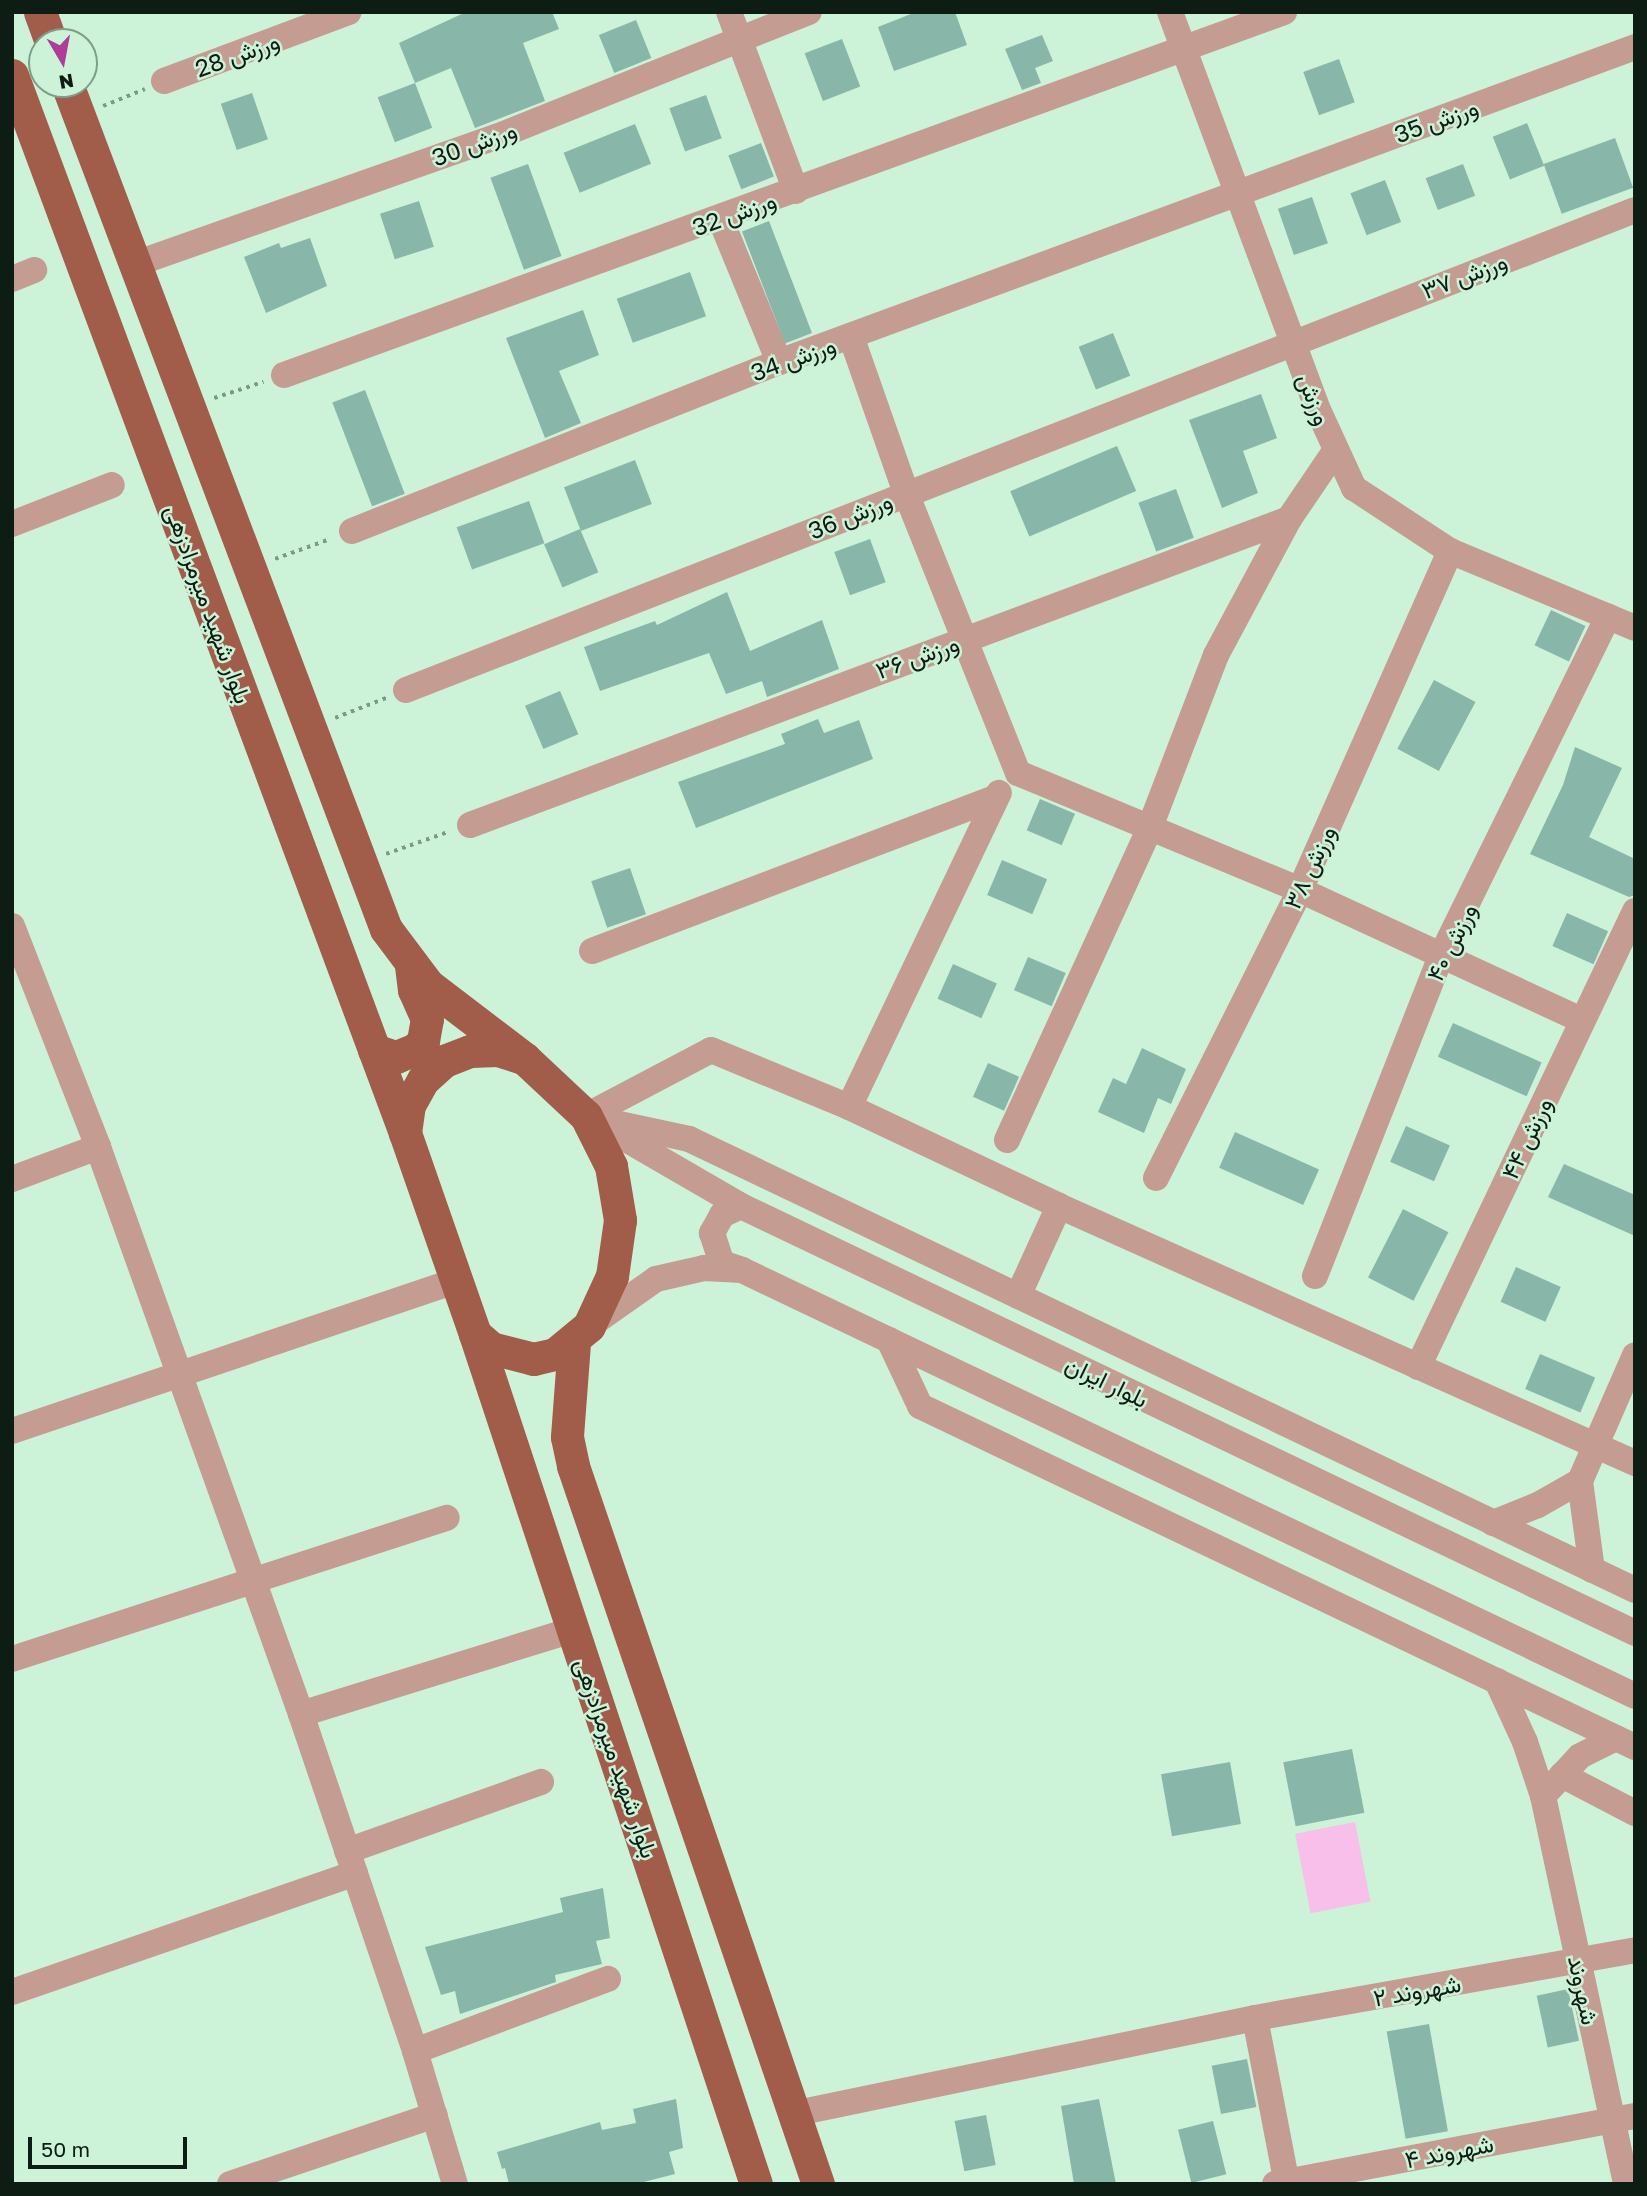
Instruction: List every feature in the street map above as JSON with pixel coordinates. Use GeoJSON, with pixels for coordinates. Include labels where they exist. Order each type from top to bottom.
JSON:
{"type":"FeatureCollection","features":[{"type":"Feature","properties":{"kind":"main road","name":"بلوار شهید میرمرادزهی"},"geometry":{"type":"LineString","coordinates":[[18,90],[405,1133],[475,1334],[756,2184]]}},
{"type":"Feature","properties":{"kind":"main road"},"geometry":{"type":"LineString","coordinates":[[33,98],[49,107],[56,98]]}},
{"type":"Feature","properties":{"kind":"main road","name":"بلوار شهید میرمرادزهی"},"geometry":{"type":"LineString","coordinates":[[72,98],[386,929],[410,965],[428,985],[525,1059],[586,1116]]}},
{"type":"Feature","properties":{"kind":"main road"},"geometry":{"type":"LineString","coordinates":[[47,167],[64,152],[92,151]]}},
{"type":"Feature","properties":{"kind":"main road"},"geometry":{"type":"LineString","coordinates":[[374,1050],[396,1057],[416,1049],[423,1041],[427,1019],[414,990],[410,965]]}},
{"type":"Feature","properties":{"kind":"main road"},"geometry":{"type":"LineString","coordinates":[[405,1133],[409,1105],[423,1080],[444,1061],[470,1051],[498,1050],[525,1059]]}},
{"type":"Feature","properties":{"kind":"main road"},"geometry":{"type":"LineString","coordinates":[[586,1116],[611,1166],[620,1220],[612,1276],[582,1334],[567,1437],[573,1466],[797,2113],[818,2184]]}},
{"type":"Feature","properties":{"kind":"main road"},"geometry":{"type":"LineString","coordinates":[[475,1334],[491,1348],[534,1359],[555,1354],[582,1334]]}},
{"type":"Feature","properties":{"kind":"street","name":"ورزش 28"},"geometry":{"type":"LineString","coordinates":[[164,81],[349,12]]}},
{"type":"Feature","properties":{"kind":"street"},"geometry":{"type":"LineString","coordinates":[[729,12],[796,191]]}},
{"type":"Feature","properties":{"kind":"street","name":"ورزش 30"},"geometry":{"type":"LineString","coordinates":[[135,264],[496,136],[738,37],[809,12]]}},
{"type":"Feature","properties":{"kind":"street","name":"ورزش"},"geometry":{"type":"LineString","coordinates":[[1170,12],[1335,451],[1353,488],[1450,551],[1635,628]]}},
{"type":"Feature","properties":{"kind":"street","name":"ورزش 32"},"geometry":{"type":"LineString","coordinates":[[284,375],[1184,51],[1284,12]]}},
{"type":"Feature","properties":{"kind":"street","name":"ورزش 35"},"geometry":{"type":"LineString","coordinates":[[1238,193],[1635,47]]}},
{"type":"Feature","properties":{"kind":"street","name":"ورزش 34"},"geometry":{"type":"LineString","coordinates":[[352,531],[779,362],[1238,193]]}},
{"type":"Feature","properties":{"kind":"street","name":"ورزش ۳۷"},"geometry":{"type":"LineString","coordinates":[[1293,340],[1635,210]]}},
{"type":"Feature","properties":{"kind":"street"},"geometry":{"type":"LineString","coordinates":[[720,218],[779,362]]}},
{"type":"Feature","properties":{"kind":"street"},"geometry":{"type":"LineString","coordinates":[[851,336],[906,493],[1018,773],[1300,890],[1581,1020]]}},
{"type":"Feature","properties":{"kind":"street","name":"ورزش 36"},"geometry":{"type":"LineString","coordinates":[[406,690],[1293,340]]}},
{"type":"Feature","properties":{"kind":"street"},"geometry":{"type":"LineString","coordinates":[[1007,1140],[1150,827],[1216,655],[1289,520],[1335,451]]}},
{"type":"Feature","properties":{"kind":"street"},"geometry":{"type":"LineString","coordinates":[[12,524],[112,485]]}},
{"type":"Feature","properties":{"kind":"street","name":"ورزش ۳۶"},"geometry":{"type":"LineString","coordinates":[[470,825],[966,638],[1289,520]]}},
{"type":"Feature","properties":{"kind":"street","name":"ورزش ۳۸"},"geometry":{"type":"LineString","coordinates":[[1157,1178],[1300,890],[1450,551]]}},
{"type":"Feature","properties":{"kind":"street","name":"ورزش ۴۰"},"geometry":{"type":"LineString","coordinates":[[1315,1276],[1442,954],[1608,617]]}},
{"type":"Feature","properties":{"kind":"street"},"geometry":{"type":"LineString","coordinates":[[849,1107],[993,799],[1018,773]]}},
{"type":"Feature","properties":{"kind":"street"},"geometry":{"type":"LineString","coordinates":[[592,951],[993,799]]}},
{"type":"Feature","properties":{"kind":"street","name":"ورزش ۴۴"},"geometry":{"type":"LineString","coordinates":[[1418,1367],[1635,911]]}},
{"type":"Feature","properties":{"kind":"street"},"geometry":{"type":"LineString","coordinates":[[13,928],[98,1147],[250,1578],[301,1714],[415,2051],[455,2184]]}},
{"type":"Feature","properties":{"kind":"street"},"geometry":{"type":"LineString","coordinates":[[586,1116],[711,1049],[849,1107],[1059,1206],[1635,1463]]}},
{"type":"Feature","properties":{"kind":"street"},"geometry":{"type":"LineString","coordinates":[[586,1116],[689,1139],[1635,1590]]}},
{"type":"Feature","properties":{"kind":"street","name":"بلوار ایران"},"geometry":{"type":"LineString","coordinates":[[586,1116],[741,1206],[1635,1633]]}},
{"type":"Feature","properties":{"kind":"street"},"geometry":{"type":"LineString","coordinates":[[12,1179],[98,1147]]}},
{"type":"Feature","properties":{"kind":"street"},"geometry":{"type":"LineString","coordinates":[[741,1206],[722,1214],[712,1233],[722,1263],[742,1270],[1635,1696]]}},
{"type":"Feature","properties":{"kind":"street"},"geometry":{"type":"LineString","coordinates":[[1018,1296],[1059,1206]]}},
{"type":"Feature","properties":{"kind":"street"},"geometry":{"type":"LineString","coordinates":[[582,1334],[656,1279],[704,1268],[742,1270]]}},
{"type":"Feature","properties":{"kind":"street"},"geometry":{"type":"LineString","coordinates":[[12,1431],[179,1377],[456,1281]]}},
{"type":"Feature","properties":{"kind":"street"},"geometry":{"type":"LineString","coordinates":[[889,1340],[920,1406],[1625,1742]]}},
{"type":"Feature","properties":{"kind":"street"},"geometry":{"type":"LineString","coordinates":[[1592,1570],[1580,1481],[1635,1355]]}},
{"type":"Feature","properties":{"kind":"street"},"geometry":{"type":"LineString","coordinates":[[1493,1523],[1538,1506],[1580,1481]]}},
{"type":"Feature","properties":{"kind":"street"},"geometry":{"type":"LineString","coordinates":[[12,1658],[250,1578],[447,1518]]}},
{"type":"Feature","properties":{"kind":"street"},"geometry":{"type":"LineString","coordinates":[[301,1714],[573,1630]]}},
{"type":"Feature","properties":{"kind":"street","name":"شهروند"},"geometry":{"type":"LineString","coordinates":[[1497,1681],[1525,1742],[1543,1796],[1578,1962],[1623,2118],[1626,2184]]}},
{"type":"Feature","properties":{"kind":"street"},"geometry":{"type":"LineString","coordinates":[[1543,1796],[1580,1756],[1625,1742]]}},
{"type":"Feature","properties":{"kind":"street"},"geometry":{"type":"LineString","coordinates":[[1562,1775],[1635,1813]]}},
{"type":"Feature","properties":{"kind":"street"},"geometry":{"type":"LineString","coordinates":[[12,1992],[351,1862],[541,1782]]}},
{"type":"Feature","properties":{"kind":"street","name":"شهروند ۲"},"geometry":{"type":"LineString","coordinates":[[797,2113],[1255,2018],[1635,1950]]}},
{"type":"Feature","properties":{"kind":"street"},"geometry":{"type":"LineString","coordinates":[[415,2051],[608,1979]]}},
{"type":"Feature","properties":{"kind":"street"},"geometry":{"type":"LineString","coordinates":[[1255,2018],[1283,2183]]}},
{"type":"Feature","properties":{"kind":"street"},"geometry":{"type":"LineString","coordinates":[[230,2184],[435,2116]]}},
{"type":"Feature","properties":{"kind":"street","name":"شهروند ۴"},"geometry":{"type":"LineString","coordinates":[[1283,2183],[1623,2118]]}},
{"type":"Feature","properties":{"kind":"path"},"geometry":{"type":"LineString","coordinates":[[79,116],[164,81]]}},
{"type":"Feature","properties":{"kind":"path"},"geometry":{"type":"LineString","coordinates":[[188,406],[284,375]]}},
{"type":"Feature","properties":{"kind":"path"},"geometry":{"type":"LineString","coordinates":[[250,568],[352,531]]}},
{"type":"Feature","properties":{"kind":"path"},"geometry":{"type":"LineString","coordinates":[[310,728],[406,690]]}},
{"type":"Feature","properties":{"kind":"path"},"geometry":{"type":"LineString","coordinates":[[361,863],[470,825]]}},
{"type":"Feature","properties":{"kind":"shaded area"},"geometry":{"type":"Polygon","coordinates":[[[1355,1822],[1370,1902],[1311,1913],[1295,1834],[1355,1822]]]}},
{"type":"Feature","properties":{"kind":"building"},"geometry":{"type":"Polygon","coordinates":[[[466,12],[552,12],[559,29],[523,43],[545,101],[475,128],[451,68],[415,83],[399,43],[466,12]]]}},
{"type":"Feature","properties":{"kind":"building"},"geometry":{"type":"Polygon","coordinates":[[[916,12],[955,12],[967,45],[894,71],[878,27],[916,12]]]}},
{"type":"Feature","properties":{"kind":"building"},"geometry":{"type":"Polygon","coordinates":[[[636,20],[651,58],[614,73],[599,35],[636,20]]]}},
{"type":"Feature","properties":{"kind":"building"},"geometry":{"type":"Polygon","coordinates":[[[1042,35],[1053,61],[1035,68],[1041,83],[1022,90],[1005,49],[1042,35]]]}},
{"type":"Feature","properties":{"kind":"building"},"geometry":{"type":"Polygon","coordinates":[[[842,39],[860,87],[823,101],[805,53],[842,39]]]}},
{"type":"Feature","properties":{"kind":"building"},"geometry":{"type":"Polygon","coordinates":[[[1339,59],[1355,102],[1319,115],[1303,72],[1339,59]]]}},
{"type":"Feature","properties":{"kind":"building"},"geometry":{"type":"Polygon","coordinates":[[[415,83],[432,128],[395,142],[378,97],[415,83]]]}},
{"type":"Feature","properties":{"kind":"building"},"geometry":{"type":"Polygon","coordinates":[[[252,93],[268,139],[237,150],[221,104],[252,93]]]}},
{"type":"Feature","properties":{"kind":"building"},"geometry":{"type":"Polygon","coordinates":[[[706,95],[722,138],[685,152],[669,108],[706,95]]]}},
{"type":"Feature","properties":{"kind":"building"},"geometry":{"type":"Polygon","coordinates":[[[1527,123],[1544,166],[1510,180],[1493,137],[1527,123]]]}},
{"type":"Feature","properties":{"kind":"building"},"geometry":{"type":"Polygon","coordinates":[[[635,124],[651,164],[580,193],[564,153],[635,124]]]}},
{"type":"Feature","properties":{"kind":"building"},"geometry":{"type":"Polygon","coordinates":[[[1615,138],[1633,188],[1562,214],[1544,164],[1615,138]]]}},
{"type":"Feature","properties":{"kind":"building"},"geometry":{"type":"Polygon","coordinates":[[[761,143],[774,177],[741,189],[728,156],[761,143]]]}},
{"type":"Feature","properties":{"kind":"building"},"geometry":{"type":"Polygon","coordinates":[[[528,164],[562,256],[524,270],[490,178],[528,164]]]}},
{"type":"Feature","properties":{"kind":"building"},"geometry":{"type":"Polygon","coordinates":[[[1463,164],[1475,196],[1438,210],[1426,178],[1463,164]]]}},
{"type":"Feature","properties":{"kind":"building"},"geometry":{"type":"Polygon","coordinates":[[[1385,180],[1401,222],[1367,235],[1350,193],[1385,180]]]}},
{"type":"Feature","properties":{"kind":"building"},"geometry":{"type":"Polygon","coordinates":[[[1312,197],[1328,243],[1294,255],[1278,209],[1312,197]]]}},
{"type":"Feature","properties":{"kind":"building"},"geometry":{"type":"Polygon","coordinates":[[[419,201],[434,247],[395,259],[380,214],[419,201]]]}},
{"type":"Feature","properties":{"kind":"building"},"geometry":{"type":"Polygon","coordinates":[[[769,221],[812,333],[785,343],[742,231],[769,221]]]}},
{"type":"Feature","properties":{"kind":"building"},"geometry":{"type":"Polygon","coordinates":[[[310,238],[327,286],[266,313],[244,257],[279,243],[281,248],[310,238]]]}},
{"type":"Feature","properties":{"kind":"building"},"geometry":{"type":"Polygon","coordinates":[[[690,272],[706,316],[633,343],[617,299],[690,272]]]}},
{"type":"Feature","properties":{"kind":"building"},"geometry":{"type":"Polygon","coordinates":[[[583,310],[599,355],[559,371],[581,423],[545,438],[506,338],[583,310]]]}},
{"type":"Feature","properties":{"kind":"building"},"geometry":{"type":"Polygon","coordinates":[[[1113,333],[1130,376],[1096,390],[1079,347],[1113,333]]]}},
{"type":"Feature","properties":{"kind":"building"},"geometry":{"type":"Polygon","coordinates":[[[365,390],[405,494],[372,506],[332,403],[365,390]]]}},
{"type":"Feature","properties":{"kind":"building"},"geometry":{"type":"Polygon","coordinates":[[[1261,394],[1277,438],[1243,451],[1258,493],[1222,508],[1189,420],[1261,394]]]}},
{"type":"Feature","properties":{"kind":"building"},"geometry":{"type":"Polygon","coordinates":[[[1117,446],[1136,491],[1029,536],[1010,491],[1117,446]]]}},
{"type":"Feature","properties":{"kind":"building"},"geometry":{"type":"Polygon","coordinates":[[[635,460],[652,504],[581,531],[564,487],[635,460]]]}},
{"type":"Feature","properties":{"kind":"building"},"geometry":{"type":"Polygon","coordinates":[[[1176,489],[1194,538],[1156,552],[1138,503],[1176,489]]]}},
{"type":"Feature","properties":{"kind":"building"},"geometry":{"type":"Polygon","coordinates":[[[529,501],[544,543],[472,570],[457,527],[529,501]]]}},
{"type":"Feature","properties":{"kind":"building"},"geometry":{"type":"Polygon","coordinates":[[[580,529],[598,572],[562,588],[544,544],[580,529]]]}},
{"type":"Feature","properties":{"kind":"building"},"geometry":{"type":"Polygon","coordinates":[[[870,539],[886,582],[850,595],[834,552],[870,539]]]}},
{"type":"Feature","properties":{"kind":"building"},"geometry":{"type":"Polygon","coordinates":[[[727,592],[750,651],[822,620],[839,669],[767,697],[762,681],[726,694],[709,653],[600,691],[584,647],[655,621],[657,625],[727,592]]]}},
{"type":"Feature","properties":{"kind":"building"},"geometry":{"type":"Polygon","coordinates":[[[1551,610],[1585,626],[1569,661],[1535,645],[1551,610]]]}},
{"type":"Feature","properties":{"kind":"building"},"geometry":{"type":"Polygon","coordinates":[[[1434,680],[1475,702],[1439,771],[1397,749],[1434,680]]]}},
{"type":"Feature","properties":{"kind":"building"},"geometry":{"type":"Polygon","coordinates":[[[560,691],[578,734],[543,749],[525,706],[560,691]]]}},
{"type":"Feature","properties":{"kind":"building"},"geometry":{"type":"Polygon","coordinates":[[[818,719],[824,733],[859,720],[873,759],[696,828],[678,782],[785,744],[781,734],[818,719]]]}},
{"type":"Feature","properties":{"kind":"building"},"geometry":{"type":"Polygon","coordinates":[[[1575,747],[1622,768],[1589,837],[1635,859],[1635,895],[1629,897],[1530,854],[1563,785],[1575,747]]]}},
{"type":"Feature","properties":{"kind":"building"},"geometry":{"type":"Polygon","coordinates":[[[1040,799],[1075,814],[1062,845],[1027,830],[1040,799]]]}},
{"type":"Feature","properties":{"kind":"building"},"geometry":{"type":"Polygon","coordinates":[[[1002,860],[1047,879],[1032,914],[987,895],[1002,860]]]}},
{"type":"Feature","properties":{"kind":"building"},"geometry":{"type":"Polygon","coordinates":[[[630,868],[646,914],[607,928],[591,881],[630,868]]]}},
{"type":"Feature","properties":{"kind":"building"},"geometry":{"type":"Polygon","coordinates":[[[1567,913],[1608,931],[1593,964],[1552,946],[1567,913]]]}},
{"type":"Feature","properties":{"kind":"building"},"geometry":{"type":"Polygon","coordinates":[[[1028,957],[1066,973],[1052,1006],[1014,990],[1028,957]]]}},
{"type":"Feature","properties":{"kind":"building"},"geometry":{"type":"Polygon","coordinates":[[[953,964],[997,984],[981,1018],[938,999],[953,964]]]}},
{"type":"Feature","properties":{"kind":"building"},"geometry":{"type":"Polygon","coordinates":[[[1453,1023],[1542,1062],[1527,1096],[1438,1057],[1453,1023]]]}},
{"type":"Feature","properties":{"kind":"building"},"geometry":{"type":"Polygon","coordinates":[[[1142,1048],[1186,1069],[1171,1104],[1158,1098],[1144,1133],[1098,1112],[1113,1078],[1126,1084],[1142,1048]]]}},
{"type":"Feature","properties":{"kind":"building"},"geometry":{"type":"Polygon","coordinates":[[[988,1063],[1019,1077],[1004,1111],[973,1097],[988,1063]]]}},
{"type":"Feature","properties":{"kind":"building"},"geometry":{"type":"Polygon","coordinates":[[[1406,1126],[1450,1146],[1434,1181],[1390,1162],[1406,1126]]]}},
{"type":"Feature","properties":{"kind":"building"},"geometry":{"type":"Polygon","coordinates":[[[1235,1132],[1319,1169],[1303,1205],[1219,1168],[1235,1132]]]}},
{"type":"Feature","properties":{"kind":"building"},"geometry":{"type":"Polygon","coordinates":[[[1564,1164],[1635,1195],[1635,1236],[1548,1197],[1564,1164]]]}},
{"type":"Feature","properties":{"kind":"building"},"geometry":{"type":"Polygon","coordinates":[[[1403,1209],[1448,1232],[1413,1301],[1368,1278],[1403,1209]]]}},
{"type":"Feature","properties":{"kind":"building"},"geometry":{"type":"Polygon","coordinates":[[[1516,1267],[1561,1287],[1545,1322],[1501,1302],[1516,1267]]]}},
{"type":"Feature","properties":{"kind":"building"},"geometry":{"type":"Polygon","coordinates":[[[1540,1354],[1595,1377],[1580,1412],[1525,1389],[1540,1354]]]}},
{"type":"Feature","properties":{"kind":"building"},"geometry":{"type":"Polygon","coordinates":[[[1352,1749],[1364,1813],[1296,1826],[1283,1762],[1352,1749]]]}},
{"type":"Feature","properties":{"kind":"building"},"geometry":{"type":"Polygon","coordinates":[[[1230,1762],[1241,1824],[1172,1836],[1161,1774],[1230,1762]]]}},
{"type":"Feature","properties":{"kind":"building"},"geometry":{"type":"Polygon","coordinates":[[[603,1888],[610,1938],[596,1941],[602,1964],[555,1975],[556,1982],[460,2014],[455,1991],[441,1995],[425,1947],[563,1912],[560,1898],[603,1888]]]}},
{"type":"Feature","properties":{"kind":"building"},"geometry":{"type":"Polygon","coordinates":[[[1568,1989],[1579,2041],[1548,2047],[1537,1996],[1568,1989]]]}},
{"type":"Feature","properties":{"kind":"building"},"geometry":{"type":"Polygon","coordinates":[[[1429,2024],[1448,2131],[1406,2139],[1387,2031],[1429,2024]]]}},
{"type":"Feature","properties":{"kind":"building"},"geometry":{"type":"Polygon","coordinates":[[[1247,2059],[1256,2107],[1221,2114],[1212,2066],[1247,2059]]]}},
{"type":"Feature","properties":{"kind":"building"},"geometry":{"type":"Polygon","coordinates":[[[676,2099],[683,2148],[669,2152],[675,2174],[636,2184],[509,2184],[505,2168],[502,2169],[497,2152],[600,2122],[602,2130],[636,2123],[633,2109],[676,2099]]]}},
{"type":"Feature","properties":{"kind":"building"},"geometry":{"type":"Polygon","coordinates":[[[1099,2099],[1116,2184],[1074,2184],[1061,2106],[1099,2099]]]}},
{"type":"Feature","properties":{"kind":"building"},"geometry":{"type":"Polygon","coordinates":[[[986,2115],[996,2165],[964,2171],[955,2121],[986,2115]]]}},
{"type":"Feature","properties":{"kind":"building"},"geometry":{"type":"Polygon","coordinates":[[[1213,2121],[1226,2174],[1191,2183],[1178,2130],[1213,2121]]]}}]}
